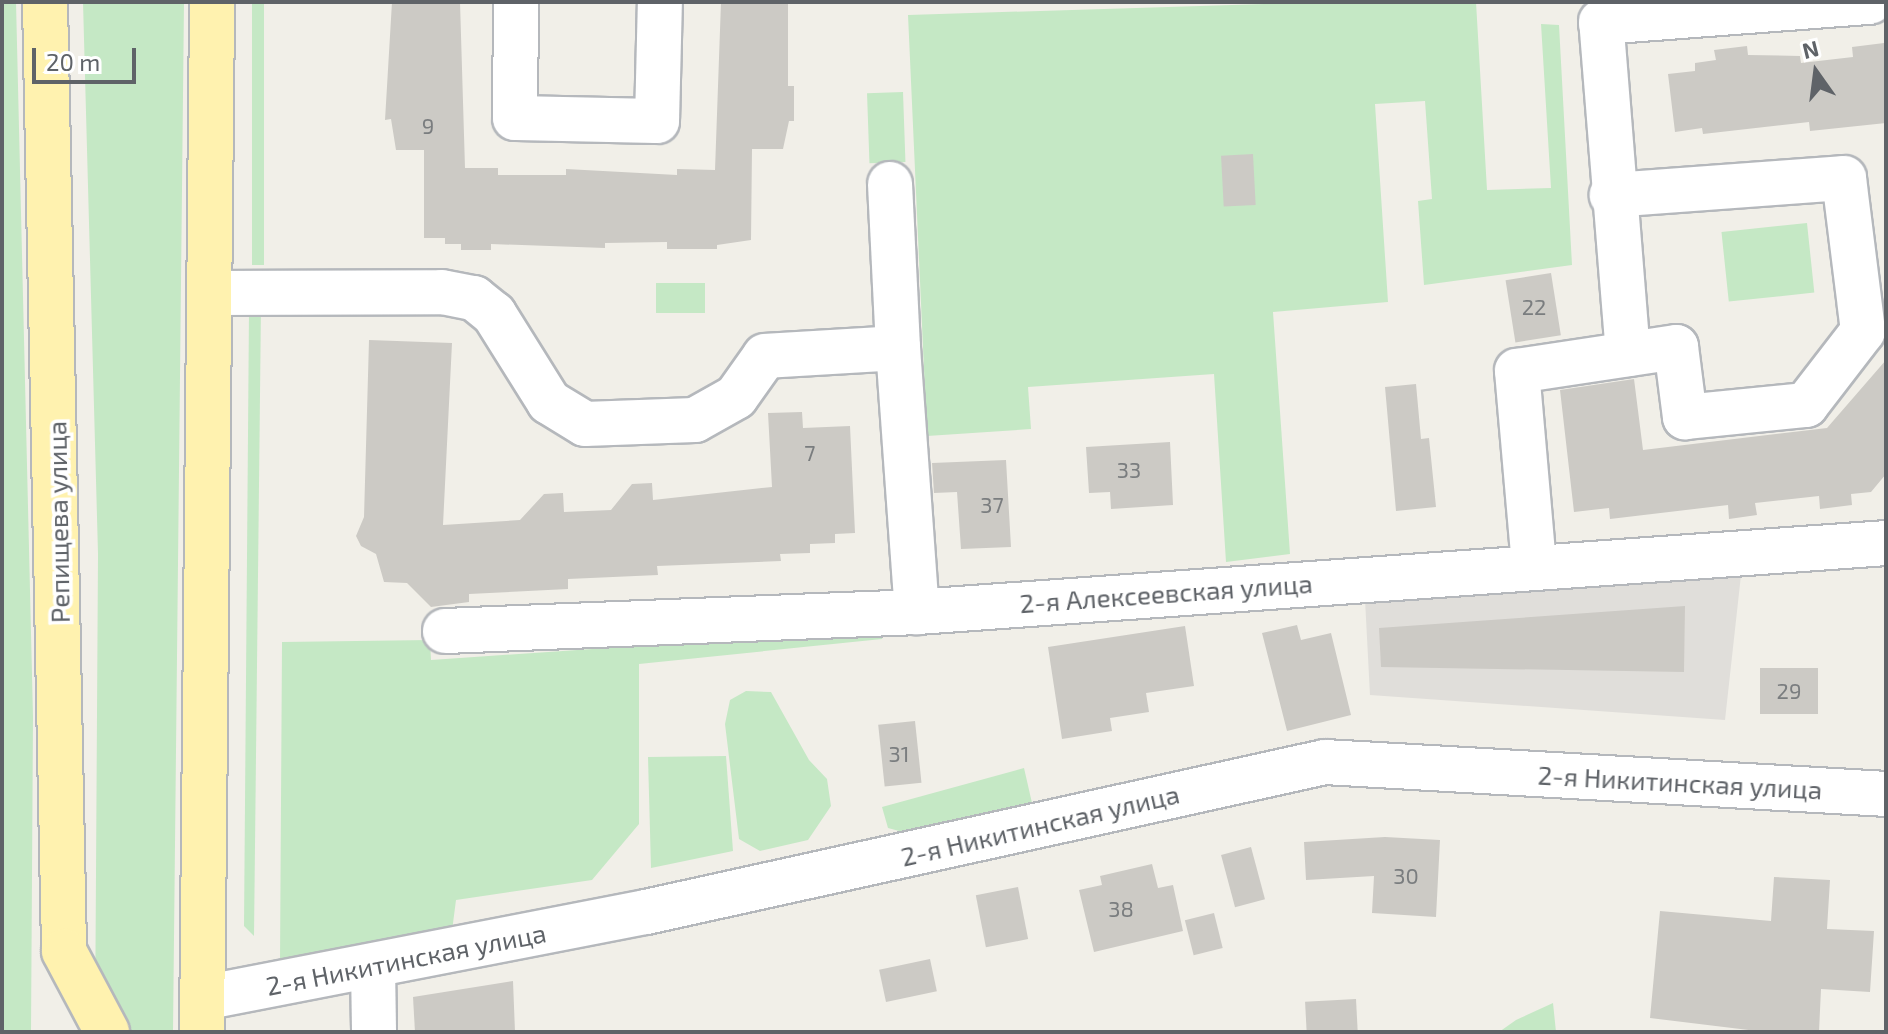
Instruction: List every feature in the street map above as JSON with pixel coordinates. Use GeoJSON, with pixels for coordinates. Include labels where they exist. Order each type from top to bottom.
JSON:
{"type":"FeatureCollection","features":[{"type":"Feature","properties":{"kind":"main road","name":"Репищева улица"},"geometry":{"type":"LineString","coordinates":[[45,2],[64,951],[107,1032]]}},
{"type":"Feature","properties":{"kind":"main road"},"geometry":{"type":"LineString","coordinates":[[203,1015],[212,2]]}},
{"type":"Feature","properties":{"kind":"street"},"geometry":{"type":"LineString","coordinates":[[516,2],[515,118],[657,121],[660,2]]}},
{"type":"Feature","properties":{"kind":"street"},"geometry":{"type":"LineString","coordinates":[[1628,354],[1612,195],[1601,22],[1870,2]]}},
{"type":"Feature","properties":{"kind":"street"},"geometry":{"type":"LineString","coordinates":[[1534,565],[1517,371],[1676,347],[1685,417],[1806,405],[1863,331],[1844,178],[1612,195]]}},
{"type":"Feature","properties":{"kind":"street"},"geometry":{"type":"LineString","coordinates":[[890,184],[917,612]]}},
{"type":"Feature","properties":{"kind":"street"},"geometry":{"type":"LineString","coordinates":[[210,293],[442,292],[474,298],[494,314],[549,402],[585,424],[695,420],[736,397],[765,356],[898,348]]}},
{"type":"Feature","properties":{"kind":"street","name":"2-я Алексеевская улица"},"geometry":{"type":"LineString","coordinates":[[445,631],[917,612],[1534,565],[1886,543]]}},
{"type":"Feature","properties":{"kind":"street","name":"2-я Никитинская улица"},"geometry":{"type":"LineString","coordinates":[[203,1015],[373,966],[741,892],[1325,762],[1886,794]]}},
{"type":"Feature","properties":{"kind":"street"},"geometry":{"type":"LineString","coordinates":[[373,966],[374,1032]]}},
{"type":"Feature","properties":{"kind":"shaded area"},"geometry":{"type":"Polygon","coordinates":[[[1741,575],[1725,720],[1370,695],[1365,599],[1741,575]]]}},
{"type":"Feature","properties":{"kind":"green space"},"geometry":{"type":"Polygon","coordinates":[[[4,2],[16,2],[33,717],[31,1032],[2,1032],[4,2]]]}},
{"type":"Feature","properties":{"kind":"green space"},"geometry":{"type":"Polygon","coordinates":[[[83,2],[184,2],[173,1032],[95,1032],[98,554],[83,2]]]}},
{"type":"Feature","properties":{"kind":"green space"},"geometry":{"type":"Polygon","coordinates":[[[252,2],[264,2],[264,265],[252,265],[252,2]]]}},
{"type":"Feature","properties":{"kind":"green space"},"geometry":{"type":"Polygon","coordinates":[[[1330,2],[1476,2],[1487,190],[1551,188],[1541,24],[1559,25],[1572,265],[1424,285],[1418,201],[1432,199],[1425,101],[1375,104],[1388,302],[1273,312],[1290,554],[1226,562],[1214,374],[1028,387],[1031,429],[927,436],[908,15],[1330,2]]]}},
{"type":"Feature","properties":{"kind":"green space"},"geometry":{"type":"Polygon","coordinates":[[[903,92],[905,162],[869,163],[867,93],[903,92]]]}},
{"type":"Feature","properties":{"kind":"green space"},"geometry":{"type":"Polygon","coordinates":[[[1807,223],[1814,293],[1729,302],[1721,232],[1807,223]]]}},
{"type":"Feature","properties":{"kind":"green space"},"geometry":{"type":"Polygon","coordinates":[[[656,283],[705,283],[705,313],[656,313],[656,283]]]}},
{"type":"Feature","properties":{"kind":"green space"},"geometry":{"type":"Polygon","coordinates":[[[261,305],[254,936],[244,926],[249,310],[261,305]]]}},
{"type":"Feature","properties":{"kind":"green space"},"geometry":{"type":"Polygon","coordinates":[[[884,629],[882,639],[639,664],[639,824],[592,880],[456,900],[452,931],[280,961],[282,642],[430,640],[431,660],[884,629]]]}},
{"type":"Feature","properties":{"kind":"green space"},"geometry":{"type":"Polygon","coordinates":[[[746,691],[771,692],[809,760],[827,779],[831,806],[808,840],[760,851],[739,839],[725,724],[730,700],[746,691]]]}},
{"type":"Feature","properties":{"kind":"green space"},"geometry":{"type":"Polygon","coordinates":[[[726,756],[733,851],[651,868],[648,757],[726,756]]]}},
{"type":"Feature","properties":{"kind":"green space"},"geometry":{"type":"Polygon","coordinates":[[[1024,768],[1032,803],[918,836],[888,828],[882,807],[1024,768]]]}},
{"type":"Feature","properties":{"kind":"green space"},"geometry":{"type":"Polygon","coordinates":[[[1553,1003],[1556,1032],[1499,1032],[1516,1020],[1553,1003]]]}},
{"type":"Feature","properties":{"kind":"building"},"geometry":{"type":"Polygon","coordinates":[[[392,2],[460,2],[465,168],[498,168],[498,175],[566,175],[566,169],[677,175],[677,169],[715,170],[721,2],[788,2],[788,86],[794,86],[794,121],[789,121],[783,149],[752,149],[751,240],[717,245],[717,249],[667,249],[667,242],[605,243],[605,248],[491,244],[491,250],[461,250],[461,244],[445,244],[445,238],[424,238],[424,150],[396,150],[391,119],[385,120],[392,2]]]}},
{"type":"Feature","properties":{"kind":"building"},"geometry":{"type":"Polygon","coordinates":[[[1884,43],[1886,123],[1810,131],[1809,122],[1703,134],[1702,128],[1675,132],[1668,74],[1695,71],[1695,63],[1716,60],[1714,50],[1747,46],[1748,55],[1800,56],[1801,63],[1853,57],[1852,47],[1884,43]]]}},
{"type":"Feature","properties":{"kind":"building"},"geometry":{"type":"Polygon","coordinates":[[[1253,154],[1256,205],[1224,207],[1221,156],[1253,154]]]}},
{"type":"Feature","properties":{"kind":"building"},"geometry":{"type":"Polygon","coordinates":[[[1551,273],[1561,335],[1515,342],[1506,280],[1551,273]]]}},
{"type":"Feature","properties":{"kind":"building"},"geometry":{"type":"Polygon","coordinates":[[[369,340],[452,343],[443,525],[520,520],[544,494],[563,493],[564,512],[611,510],[632,484],[652,483],[653,500],[772,487],[768,413],[802,412],[803,428],[850,426],[855,533],[835,534],[835,543],[810,544],[810,553],[780,554],[781,561],[657,566],[658,575],[568,579],[568,589],[469,594],[469,602],[431,607],[407,583],[384,582],[376,554],[361,546],[356,536],[364,517],[369,340]]]}},
{"type":"Feature","properties":{"kind":"building"},"geometry":{"type":"Polygon","coordinates":[[[1886,360],[1886,474],[1871,492],[1851,494],[1852,505],[1820,509],[1819,496],[1755,503],[1757,515],[1729,519],[1728,505],[1610,519],[1609,508],[1574,512],[1560,390],[1634,379],[1643,450],[1827,428],[1886,360]]]}},
{"type":"Feature","properties":{"kind":"building"},"geometry":{"type":"Polygon","coordinates":[[[1416,384],[1421,439],[1429,438],[1436,507],[1396,511],[1385,387],[1416,384]]]}},
{"type":"Feature","properties":{"kind":"building"},"geometry":{"type":"Polygon","coordinates":[[[1170,442],[1173,505],[1111,509],[1110,492],[1089,493],[1086,447],[1170,442]]]}},
{"type":"Feature","properties":{"kind":"building"},"geometry":{"type":"Polygon","coordinates":[[[1006,460],[1011,547],[961,549],[957,492],[934,493],[932,463],[1006,460]]]}},
{"type":"Feature","properties":{"kind":"building"},"geometry":{"type":"Polygon","coordinates":[[[1685,606],[1684,672],[1381,667],[1379,628],[1685,606]]]}},
{"type":"Feature","properties":{"kind":"building"},"geometry":{"type":"Polygon","coordinates":[[[1297,625],[1301,640],[1331,633],[1351,715],[1287,731],[1262,633],[1297,625]]]}},
{"type":"Feature","properties":{"kind":"building"},"geometry":{"type":"Polygon","coordinates":[[[1185,626],[1194,686],[1146,693],[1149,712],[1110,718],[1112,731],[1062,739],[1048,647],[1185,626]]]}},
{"type":"Feature","properties":{"kind":"building"},"geometry":{"type":"Polygon","coordinates":[[[1760,668],[1818,668],[1818,714],[1760,714],[1760,668]]]}},
{"type":"Feature","properties":{"kind":"building"},"geometry":{"type":"Polygon","coordinates":[[[915,721],[921,783],[885,787],[878,725],[915,721]]]}},
{"type":"Feature","properties":{"kind":"building"},"geometry":{"type":"Polygon","coordinates":[[[1385,837],[1440,840],[1436,917],[1372,913],[1374,876],[1306,880],[1304,842],[1385,837]]]}},
{"type":"Feature","properties":{"kind":"building"},"geometry":{"type":"Polygon","coordinates":[[[1251,847],[1265,899],[1235,907],[1221,855],[1251,847]]]}},
{"type":"Feature","properties":{"kind":"building"},"geometry":{"type":"Polygon","coordinates":[[[1152,864],[1158,888],[1173,885],[1183,931],[1094,952],[1079,890],[1102,885],[1100,876],[1152,864]]]}},
{"type":"Feature","properties":{"kind":"building"},"geometry":{"type":"Polygon","coordinates":[[[1774,877],[1830,880],[1827,929],[1874,931],[1870,992],[1821,989],[1819,1032],[1765,1032],[1650,1018],[1660,911],[1771,921],[1774,877]]]}},
{"type":"Feature","properties":{"kind":"building"},"geometry":{"type":"Polygon","coordinates":[[[1018,887],[1028,939],[986,947],[976,895],[1018,887]]]}},
{"type":"Feature","properties":{"kind":"building"},"geometry":{"type":"Polygon","coordinates":[[[1214,913],[1223,948],[1194,955],[1185,920],[1214,913]]]}},
{"type":"Feature","properties":{"kind":"building"},"geometry":{"type":"Polygon","coordinates":[[[930,959],[937,991],[886,1002],[879,970],[930,959]]]}},
{"type":"Feature","properties":{"kind":"building"},"geometry":{"type":"Polygon","coordinates":[[[513,981],[515,1032],[415,1032],[413,997],[513,981]]]}},
{"type":"Feature","properties":{"kind":"building"},"geometry":{"type":"Polygon","coordinates":[[[1356,999],[1358,1032],[1307,1032],[1305,1002],[1356,999]]]}}]}
